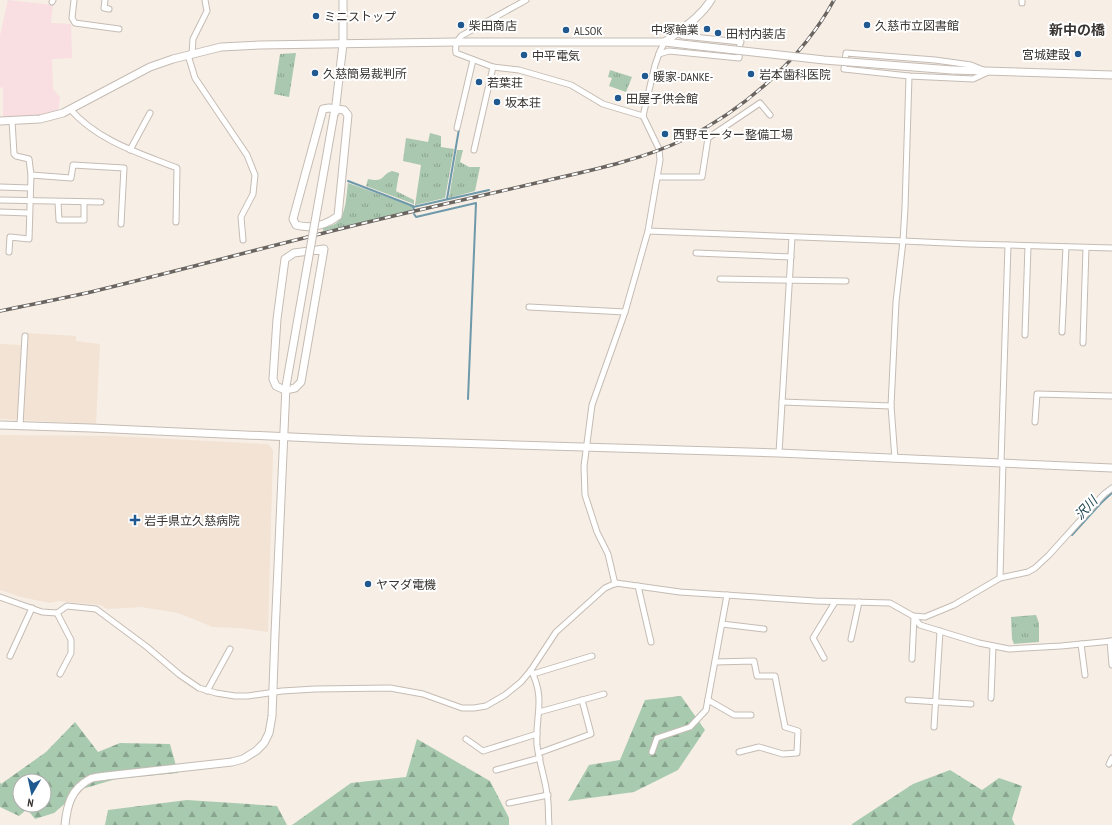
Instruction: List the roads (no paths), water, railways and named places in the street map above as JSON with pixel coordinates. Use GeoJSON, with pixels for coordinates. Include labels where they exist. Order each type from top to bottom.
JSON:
{"type":"FeatureCollection","features":[{"type":"Feature","properties":{"kind":"street"},"geometry":{"type":"LineString","coordinates":[[74,0],[72,18],[75,23],[119,29]]}},
{"type":"Feature","properties":{"kind":"street"},"geometry":{"type":"LineString","coordinates":[[105,0],[104,8],[109,9]]}},
{"type":"Feature","properties":{"kind":"street"},"geometry":{"type":"LineString","coordinates":[[205,0],[207,11],[194,39],[190,55],[195,78],[248,155],[255,175],[253,194],[241,218],[243,240]]}},
{"type":"Feature","properties":{"kind":"street"},"geometry":{"type":"LineString","coordinates":[[66,825],[67,810],[71,797],[90,779],[232,762],[243,759],[256,751],[264,744],[269,733],[272,716],[285,388],[335,111],[343,44],[343,0]]}},
{"type":"Feature","properties":{"kind":"street"},"geometry":{"type":"LineString","coordinates":[[526,0],[461,36],[456,42],[456,54],[493,67],[519,70],[571,85],[603,104],[643,116]]}},
{"type":"Feature","properties":{"kind":"street"},"geometry":{"type":"LineString","coordinates":[[615,584],[608,554],[585,496],[584,466],[592,405],[625,312],[648,231],[658,177],[660,149],[643,116],[651,81],[659,54],[665,42],[702,12],[711,0]]}},
{"type":"Feature","properties":{"kind":"street"},"geometry":{"type":"LineString","coordinates":[[659,54],[669,51],[739,58],[741,42],[683,36],[677,33]]}},
{"type":"Feature","properties":{"kind":"street"},"geometry":{"type":"LineString","coordinates":[[0,121],[40,119],[63,113],[150,67],[173,59],[221,47],[260,45],[456,42],[665,42],[824,60],[952,70],[1112,76]]}},
{"type":"Feature","properties":{"kind":"street"},"geometry":{"type":"LineString","coordinates":[[846,53],[935,60],[971,65],[988,72],[973,79],[909,76],[844,69],[846,53]]}},
{"type":"Feature","properties":{"kind":"street"},"geometry":{"type":"LineString","coordinates":[[458,128],[473,60]]}},
{"type":"Feature","properties":{"kind":"street"},"geometry":{"type":"LineString","coordinates":[[474,150],[493,67]]}},
{"type":"Feature","properties":{"kind":"street"},"geometry":{"type":"LineString","coordinates":[[896,459],[891,406],[896,302],[903,240],[909,76]]}},
{"type":"Feature","properties":{"kind":"street"},"geometry":{"type":"LineString","coordinates":[[658,177],[702,177],[708,138],[760,103],[770,115]]}},
{"type":"Feature","properties":{"kind":"street"},"geometry":{"type":"LineString","coordinates":[[70,109],[106,138],[130,150],[177,168],[176,222]]}},
{"type":"Feature","properties":{"kind":"street"},"geometry":{"type":"LineString","coordinates":[[323,109],[335,111],[344,110],[348,115],[338,216],[330,222],[321,225],[305,227],[296,225],[293,219],[323,109]]}},
{"type":"Feature","properties":{"kind":"street"},"geometry":{"type":"LineString","coordinates":[[130,150],[150,113]]}},
{"type":"Feature","properties":{"kind":"street"},"geometry":{"type":"LineString","coordinates":[[8,252],[10,237],[28,239],[31,175],[29,159],[16,156],[14,154],[12,121]]}},
{"type":"Feature","properties":{"kind":"street"},"geometry":{"type":"LineString","coordinates":[[31,175],[71,178],[72,165],[124,168],[121,224]]}},
{"type":"Feature","properties":{"kind":"street"},"geometry":{"type":"LineString","coordinates":[[0,187],[30,188]]}},
{"type":"Feature","properties":{"kind":"street"},"geometry":{"type":"LineString","coordinates":[[0,200],[101,202]]}},
{"type":"Feature","properties":{"kind":"street"},"geometry":{"type":"LineString","coordinates":[[58,202],[59,220],[84,220],[84,202]]}},
{"type":"Feature","properties":{"kind":"street"},"geometry":{"type":"LineString","coordinates":[[0,212],[29,213]]}},
{"type":"Feature","properties":{"kind":"street"},"geometry":{"type":"LineString","coordinates":[[648,231],[1112,248]]}},
{"type":"Feature","properties":{"kind":"street"},"geometry":{"type":"LineString","coordinates":[[779,453],[792,237]]}},
{"type":"Feature","properties":{"kind":"street"},"geometry":{"type":"LineString","coordinates":[[1000,578],[1008,245]]}},
{"type":"Feature","properties":{"kind":"street"},"geometry":{"type":"LineString","coordinates":[[1025,334],[1028,246]]}},
{"type":"Feature","properties":{"kind":"street"},"geometry":{"type":"LineString","coordinates":[[1062,332],[1066,247]]}},
{"type":"Feature","properties":{"kind":"street"},"geometry":{"type":"LineString","coordinates":[[1083,343],[1086,248]]}},
{"type":"Feature","properties":{"kind":"street"},"geometry":{"type":"LineString","coordinates":[[324,249],[301,382],[295,388],[285,388],[276,386],[273,379],[276,319],[285,259],[294,253],[324,249]]}},
{"type":"Feature","properties":{"kind":"street"},"geometry":{"type":"LineString","coordinates":[[696,253],[791,257]]}},
{"type":"Feature","properties":{"kind":"street"},"geometry":{"type":"LineString","coordinates":[[720,279],[846,281]]}},
{"type":"Feature","properties":{"kind":"street"},"geometry":{"type":"LineString","coordinates":[[529,307],[625,312]]}},
{"type":"Feature","properties":{"kind":"street"},"geometry":{"type":"LineString","coordinates":[[20,425],[25,336]]}},
{"type":"Feature","properties":{"kind":"street"},"geometry":{"type":"LineString","coordinates":[[1035,422],[1037,394],[1112,396]]}},
{"type":"Feature","properties":{"kind":"street"},"geometry":{"type":"LineString","coordinates":[[782,402],[891,406]]}},
{"type":"Feature","properties":{"kind":"street"},"geometry":{"type":"LineString","coordinates":[[0,425],[283,437],[779,453],[1112,468]]}},
{"type":"Feature","properties":{"kind":"street"},"geometry":{"type":"LineString","coordinates":[[914,616],[925,616],[954,605],[1000,578],[1028,572],[1035,568],[1049,555],[1104,494],[1112,488]]}},
{"type":"Feature","properties":{"kind":"street"},"geometry":{"type":"LineString","coordinates":[[0,597],[42,612],[57,613],[68,606],[96,609],[198,688],[235,696],[315,689],[390,688],[423,694],[462,708],[486,706],[504,696],[532,672],[556,632],[605,588],[615,584],[680,592],[835,602],[890,603],[914,616],[920,625],[993,646],[1009,649],[1111,641],[1112,665]]}},
{"type":"Feature","properties":{"kind":"street"},"geometry":{"type":"LineString","coordinates":[[638,586],[651,642]]}},
{"type":"Feature","properties":{"kind":"street"},"geometry":{"type":"LineString","coordinates":[[652,752],[657,738],[690,726],[706,710],[727,595]]}},
{"type":"Feature","properties":{"kind":"street"},"geometry":{"type":"LineString","coordinates":[[824,658],[813,638],[835,602]]}},
{"type":"Feature","properties":{"kind":"street"},"geometry":{"type":"LineString","coordinates":[[851,640],[859,602]]}},
{"type":"Feature","properties":{"kind":"street"},"geometry":{"type":"LineString","coordinates":[[10,656],[32,608]]}},
{"type":"Feature","properties":{"kind":"street"},"geometry":{"type":"LineString","coordinates":[[57,613],[71,640],[71,653],[60,674]]}},
{"type":"Feature","properties":{"kind":"street"},"geometry":{"type":"LineString","coordinates":[[912,659],[914,616]]}},
{"type":"Feature","properties":{"kind":"street"},"geometry":{"type":"LineString","coordinates":[[722,624],[764,630]]}},
{"type":"Feature","properties":{"kind":"street"},"geometry":{"type":"LineString","coordinates":[[934,728],[940,631]]}},
{"type":"Feature","properties":{"kind":"street"},"geometry":{"type":"LineString","coordinates":[[1081,644],[1085,675]]}},
{"type":"Feature","properties":{"kind":"street"},"geometry":{"type":"LineString","coordinates":[[991,698],[993,646]]}},
{"type":"Feature","properties":{"kind":"street"},"geometry":{"type":"LineString","coordinates":[[207,691],[230,649]]}},
{"type":"Feature","properties":{"kind":"street"},"geometry":{"type":"LineString","coordinates":[[532,672],[592,656]]}},
{"type":"Feature","properties":{"kind":"street"},"geometry":{"type":"LineString","coordinates":[[715,662],[754,661],[757,676],[775,676],[785,727],[798,731],[797,753],[783,754],[759,747],[739,752]]}},
{"type":"Feature","properties":{"kind":"street"},"geometry":{"type":"LineString","coordinates":[[532,672],[539,690],[537,734],[539,755],[548,795],[549,825]]}},
{"type":"Feature","properties":{"kind":"street"},"geometry":{"type":"LineString","coordinates":[[539,712],[604,694]]}},
{"type":"Feature","properties":{"kind":"street"},"geometry":{"type":"LineString","coordinates":[[496,770],[539,755],[591,734],[582,700]]}},
{"type":"Feature","properties":{"kind":"street"},"geometry":{"type":"LineString","coordinates":[[708,700],[734,715],[751,715]]}},
{"type":"Feature","properties":{"kind":"street"},"geometry":{"type":"LineString","coordinates":[[908,700],[971,704]]}},
{"type":"Feature","properties":{"kind":"street"},"geometry":{"type":"LineString","coordinates":[[466,739],[483,751],[537,734]]}},
{"type":"Feature","properties":{"kind":"street"},"geometry":{"type":"LineString","coordinates":[[1109,764],[1112,758]]}},
{"type":"Feature","properties":{"kind":"street"},"geometry":{"type":"LineString","coordinates":[[509,803],[548,795]]}},
{"type":"Feature","properties":{"kind":"waterway"},"geometry":{"type":"LineString","coordinates":[[447,199],[459,129]]}},
{"type":"Feature","properties":{"kind":"waterway"},"geometry":{"type":"LineString","coordinates":[[348,181],[413,206],[414,211]]}},
{"type":"Feature","properties":{"kind":"waterway"},"geometry":{"type":"LineString","coordinates":[[413,207],[489,190]]}},
{"type":"Feature","properties":{"kind":"waterway"},"geometry":{"type":"LineString","coordinates":[[414,214],[416,217],[476,203],[468,399]]}},
{"type":"Feature","properties":{"kind":"waterway","name":"沢川"},"geometry":{"type":"LineString","coordinates":[[1072,535],[1112,493]]}},
{"type":"Feature","properties":{"kind":"railway"},"geometry":{"type":"LineString","coordinates":[[0,311],[99,290],[367,222],[601,168],[653,152],[685,139],[707,127],[750,97],[789,62],[821,22],[834,0]]}},
{"type":"Feature","properties":{"kind":"place","name":"ミニストップ"},"geometry":{"type":"Point","coordinates":[316,16]}},
{"type":"Feature","properties":{"kind":"place","name":"柴田商店"},"geometry":{"type":"Point","coordinates":[461,25]}},
{"type":"Feature","properties":{"kind":"place","name":"久慈市立図書館"},"geometry":{"type":"Point","coordinates":[867,25]}},
{"type":"Feature","properties":{"kind":"place","name":"中塚輪業"},"geometry":{"type":"Point","coordinates":[707,29]}},
{"type":"Feature","properties":{"kind":"place","name":"ALSOK"},"geometry":{"type":"Point","coordinates":[566,30]}},
{"type":"Feature","properties":{"kind":"place","name":"田村内装店"},"geometry":{"type":"Point","coordinates":[718,33]}},
{"type":"Feature","properties":{"kind":"place","name":"宮城建設"},"geometry":{"type":"Point","coordinates":[1078,54]}},
{"type":"Feature","properties":{"kind":"place","name":"中平電気"},"geometry":{"type":"Point","coordinates":[524,55]}},
{"type":"Feature","properties":{"kind":"place","name":"久慈簡易裁判所"},"geometry":{"type":"Point","coordinates":[315,73]}},
{"type":"Feature","properties":{"kind":"place","name":"岩本歯科医院"},"geometry":{"type":"Point","coordinates":[751,74]}},
{"type":"Feature","properties":{"kind":"place","name":"暖家-DANKE-"},"geometry":{"type":"Point","coordinates":[645,76]}},
{"type":"Feature","properties":{"kind":"place","name":"若葉荘"},"geometry":{"type":"Point","coordinates":[479,82]}},
{"type":"Feature","properties":{"kind":"place","name":"田屋子供会館"},"geometry":{"type":"Point","coordinates":[618,98]}},
{"type":"Feature","properties":{"kind":"place","name":"坂本荘"},"geometry":{"type":"Point","coordinates":[497,102]}},
{"type":"Feature","properties":{"kind":"place","name":"西野モーター整備工場"},"geometry":{"type":"Point","coordinates":[665,134]}},
{"type":"Feature","properties":{"kind":"place","name":"岩手県立久慈病院"},"geometry":{"type":"Point","coordinates":[135,520]}},
{"type":"Feature","properties":{"kind":"place","name":"ヤマダ電機"},"geometry":{"type":"Point","coordinates":[368,584]}},
{"type":"Feature","properties":{"kind":"district","name":"新中の橋"},"geometry":{"type":"Point","coordinates":[1077,30]}}]}
